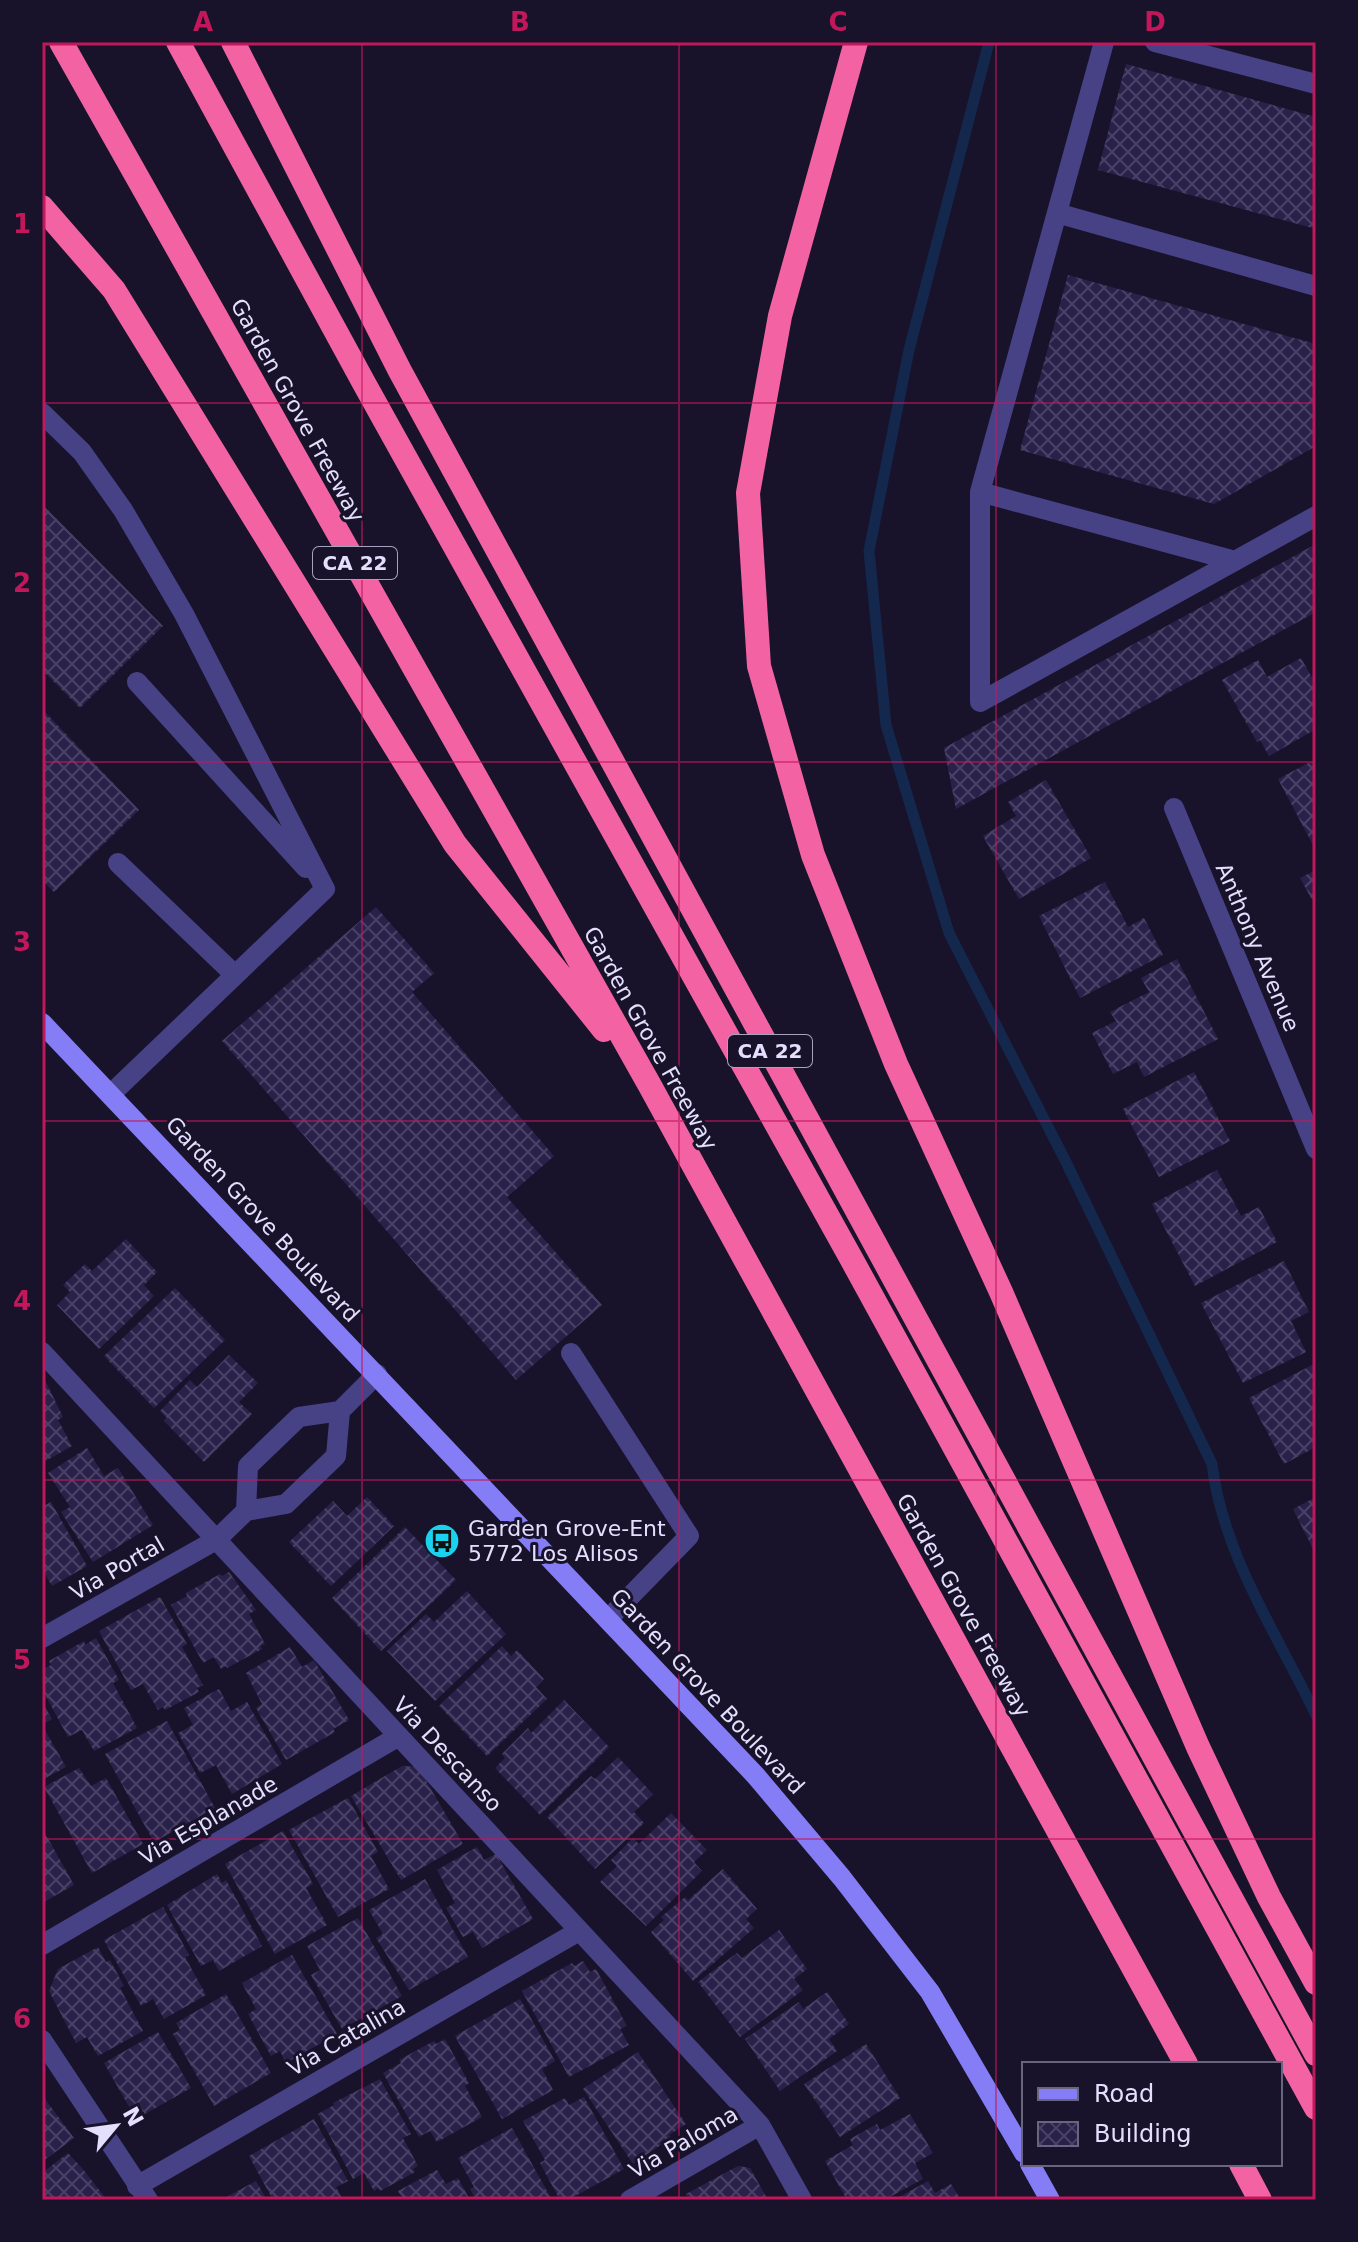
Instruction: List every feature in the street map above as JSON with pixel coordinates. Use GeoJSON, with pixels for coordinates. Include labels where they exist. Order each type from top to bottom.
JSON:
{"type":"FeatureCollection","features":[{"type":"Feature","properties":{"kind":"highway","name":"Garden Grove Freeway"},"geometry":{"type":"LineString","coordinates":[[61,42],[649,1084],[1185,2062]]}},
{"type":"Feature","properties":{"kind":"highway"},"geometry":{"type":"LineString","coordinates":[[178,42],[365,385],[852,1260],[1316,2108]]}},
{"type":"Feature","properties":{"kind":"highway","name":"CA 22"},"geometry":{"type":"LineString","coordinates":[[233,42],[400,371],[1316,2054]]}},
{"type":"Feature","properties":{"kind":"highway"},"geometry":{"type":"LineString","coordinates":[[856,42],[780,316],[748,493],[759,666],[813,855],[896,1064],[1026,1349],[1198,1747],[1269,1897],[1316,1983]]}},
{"type":"Feature","properties":{"kind":"highway"},"geometry":{"type":"LineString","coordinates":[[42,207],[114,290],[455,844],[649,1084]]}},
{"type":"Feature","properties":{"kind":"highway"},"geometry":{"type":"LineString","coordinates":[[1242,2166],[1260,2200]]}},
{"type":"Feature","properties":{"kind":"main road","name":"Garden Grove Boulevard"},"geometry":{"type":"LineString","coordinates":[[42,1023],[756,1776],[842,1878],[930,1992],[1022,2150]]}},
{"type":"Feature","properties":{"kind":"main road"},"geometry":{"type":"LineString","coordinates":[[1031,2166],[1050,2200]]}},
{"type":"Feature","properties":{"kind":"street"},"geometry":{"type":"LineString","coordinates":[[1104,42],[980,492],[980,702],[1316,516]]}},
{"type":"Feature","properties":{"kind":"street"},"geometry":{"type":"LineString","coordinates":[[1155,42],[1316,84]]}},
{"type":"Feature","properties":{"kind":"street"},"geometry":{"type":"LineString","coordinates":[[1057,213],[1316,286]]}},
{"type":"Feature","properties":{"kind":"street"},"geometry":{"type":"LineString","coordinates":[[42,413],[82,452],[130,523],[184,614],[325,889]]}},
{"type":"Feature","properties":{"kind":"street"},"geometry":{"type":"LineString","coordinates":[[980,492],[1235,561]]}},
{"type":"Feature","properties":{"kind":"street"},"geometry":{"type":"LineString","coordinates":[[137,682],[325,889]]}},
{"type":"Feature","properties":{"kind":"street","name":"Anthony Avenue"},"geometry":{"type":"LineString","coordinates":[[1174,808],[1316,1148]]}},
{"type":"Feature","properties":{"kind":"street"},"geometry":{"type":"LineString","coordinates":[[118,863],[235,975]]}},
{"type":"Feature","properties":{"kind":"street"},"geometry":{"type":"LineString","coordinates":[[111,1094],[325,889]]}},
{"type":"Feature","properties":{"kind":"street","name":"Via Descanso"},"geometry":{"type":"LineString","coordinates":[[42,1352],[760,2125],[802,2200]]}},
{"type":"Feature","properties":{"kind":"street"},"geometry":{"type":"LineString","coordinates":[[571,1353],[689,1536],[609,1618]]}},
{"type":"Feature","properties":{"kind":"street"},"geometry":{"type":"LineString","coordinates":[[340,1411],[336,1456],[286,1504],[246,1511],[248,1466],[299,1417],[340,1411],[377,1374]]}},
{"type":"Feature","properties":{"kind":"street","name":"Via Portal"},"geometry":{"type":"LineString","coordinates":[[42,1638],[216,1540],[246,1511]]}},
{"type":"Feature","properties":{"kind":"street","name":"Via Esplanade"},"geometry":{"type":"LineString","coordinates":[[42,1945],[399,1736]]}},
{"type":"Feature","properties":{"kind":"street","name":"Via Catalina"},"geometry":{"type":"LineString","coordinates":[[142,2193],[579,1931]]}},
{"type":"Feature","properties":{"kind":"street"},"geometry":{"type":"LineString","coordinates":[[42,2040],[142,2193]]}},
{"type":"Feature","properties":{"kind":"street","name":"Via Paloma"},"geometry":{"type":"LineString","coordinates":[[630,2200],[760,2125]]}},
{"type":"Feature","properties":{"kind":"building"},"geometry":{"type":"Polygon","coordinates":[[[1126,64],[1316,117],[1316,229],[1098,170],[1126,64]]]}},
{"type":"Feature","properties":{"kind":"building"},"geometry":{"type":"Polygon","coordinates":[[[1068,275],[1316,344],[1316,446],[1214,504],[1020,450],[1068,275]]]}},
{"type":"Feature","properties":{"kind":"building"},"geometry":{"type":"Polygon","coordinates":[[[42,504],[163,626],[80,708],[42,670],[42,504]]]}},
{"type":"Feature","properties":{"kind":"building"},"geometry":{"type":"Polygon","coordinates":[[[1316,544],[1316,612],[956,809],[944,748],[1316,544]]]}},
{"type":"Feature","properties":{"kind":"building"},"geometry":{"type":"Polygon","coordinates":[[[1301,658],[1316,685],[1316,729],[1269,756],[1260,740],[1257,742],[1222,680],[1258,660],[1267,677],[1301,658]]]}},
{"type":"Feature","properties":{"kind":"building"},"geometry":{"type":"Polygon","coordinates":[[[42,709],[139,810],[54,892],[42,880],[42,709]]]}},
{"type":"Feature","properties":{"kind":"building"},"geometry":{"type":"Polygon","coordinates":[[[1316,759],[1316,843],[1313,845],[1278,779],[1316,759]]]}},
{"type":"Feature","properties":{"kind":"building"},"geometry":{"type":"Polygon","coordinates":[[[1046,780],[1091,858],[1019,899],[983,836],[1016,816],[1008,802],[1046,780]]]}},
{"type":"Feature","properties":{"kind":"building"},"geometry":{"type":"Polygon","coordinates":[[[1316,870],[1316,907],[1300,878],[1316,870]]]}},
{"type":"Feature","properties":{"kind":"building"},"geometry":{"type":"Polygon","coordinates":[[[1105,882],[1128,927],[1144,918],[1163,955],[1080,998],[1039,916],[1105,882]]]}},
{"type":"Feature","properties":{"kind":"building"},"geometry":{"type":"Polygon","coordinates":[[[376,907],[434,973],[412,992],[554,1156],[507,1197],[602,1305],[516,1380],[222,1041],[376,907]]]}},
{"type":"Feature","properties":{"kind":"building"},"geometry":{"type":"Polygon","coordinates":[[[1177,959],[1218,1039],[1144,1077],[1137,1062],[1113,1074],[1092,1033],[1116,1021],[1110,1012],[1149,992],[1141,978],[1177,959]]]}},
{"type":"Feature","properties":{"kind":"building"},"geometry":{"type":"Polygon","coordinates":[[[1194,1072],[1230,1141],[1159,1177],[1123,1109],[1194,1072]]]}},
{"type":"Feature","properties":{"kind":"building"},"geometry":{"type":"Polygon","coordinates":[[[1217,1170],[1241,1216],[1259,1207],[1277,1242],[1195,1286],[1152,1204],[1217,1170]]]}},
{"type":"Feature","properties":{"kind":"building"},"geometry":{"type":"Polygon","coordinates":[[[126,1239],[157,1272],[144,1285],[154,1296],[99,1349],[57,1305],[70,1292],[63,1285],[85,1264],[92,1271],[126,1239]]]}},
{"type":"Feature","properties":{"kind":"building"},"geometry":{"type":"Polygon","coordinates":[[[1284,1261],[1309,1312],[1291,1321],[1306,1352],[1243,1383],[1201,1303],[1284,1261]]]}},
{"type":"Feature","properties":{"kind":"building"},"geometry":{"type":"Polygon","coordinates":[[[175,1288],[225,1340],[154,1408],[104,1356],[175,1288]]]}},
{"type":"Feature","properties":{"kind":"building"},"geometry":{"type":"Polygon","coordinates":[[[229,1355],[258,1383],[239,1402],[252,1414],[204,1462],[164,1421],[167,1418],[160,1411],[190,1380],[197,1387],[229,1355]]]}},
{"type":"Feature","properties":{"kind":"building"},"geometry":{"type":"Polygon","coordinates":[[[1312,1365],[1316,1372],[1316,1447],[1284,1464],[1249,1398],[1312,1365]]]}},
{"type":"Feature","properties":{"kind":"building"},"geometry":{"type":"Polygon","coordinates":[[[42,1374],[63,1417],[58,1420],[72,1446],[42,1463],[42,1374]]]}},
{"type":"Feature","properties":{"kind":"building"},"geometry":{"type":"Polygon","coordinates":[[[87,1448],[104,1476],[118,1468],[153,1525],[93,1562],[61,1512],[70,1507],[48,1473],[87,1448]]]}},
{"type":"Feature","properties":{"kind":"building"},"geometry":{"type":"Polygon","coordinates":[[[367,1497],[394,1526],[331,1586],[289,1542],[333,1501],[347,1516],[367,1497]]]}},
{"type":"Feature","properties":{"kind":"building"},"geometry":{"type":"Polygon","coordinates":[[[1316,1497],[1316,1555],[1293,1509],[1316,1497]]]}},
{"type":"Feature","properties":{"kind":"building"},"geometry":{"type":"Polygon","coordinates":[[[51,1502],[87,1566],[52,1586],[42,1569],[42,1507],[51,1502]]]}},
{"type":"Feature","properties":{"kind":"building"},"geometry":{"type":"Polygon","coordinates":[[[405,1527],[456,1580],[381,1651],[332,1598],[405,1527]]]}},
{"type":"Feature","properties":{"kind":"building"},"geometry":{"type":"Polygon","coordinates":[[[229,1572],[256,1610],[249,1614],[265,1644],[260,1646],[262,1649],[221,1669],[214,1657],[203,1663],[171,1605],[187,1596],[186,1593],[229,1572]]]}},
{"type":"Feature","properties":{"kind":"building"},"geometry":{"type":"Polygon","coordinates":[[[467,1591],[506,1634],[435,1701],[387,1651],[426,1614],[434,1622],[467,1591]]]}},
{"type":"Feature","properties":{"kind":"building"},"geometry":{"type":"Polygon","coordinates":[[[160,1597],[187,1644],[182,1647],[203,1685],[197,1688],[199,1692],[165,1710],[163,1707],[158,1710],[143,1684],[131,1690],[99,1631],[160,1597]]]}},
{"type":"Feature","properties":{"kind":"building"},"geometry":{"type":"Polygon","coordinates":[[[96,1638],[119,1680],[113,1683],[137,1728],[94,1751],[82,1730],[68,1737],[42,1689],[42,1670],[51,1665],[49,1661],[84,1641],[85,1645],[96,1638]]]}},
{"type":"Feature","properties":{"kind":"building"},"geometry":{"type":"Polygon","coordinates":[[[502,1646],[511,1656],[517,1650],[544,1679],[536,1687],[547,1699],[487,1756],[439,1706],[502,1646]]]}},
{"type":"Feature","properties":{"kind":"building"},"geometry":{"type":"Polygon","coordinates":[[[290,1647],[302,1667],[314,1660],[349,1720],[333,1729],[335,1732],[286,1760],[256,1708],[262,1704],[246,1673],[290,1647]]]}},
{"type":"Feature","properties":{"kind":"building"},"geometry":{"type":"Polygon","coordinates":[[[219,1689],[231,1711],[247,1702],[282,1764],[232,1794],[216,1765],[200,1773],[178,1733],[193,1725],[184,1708],[219,1689]]]}},
{"type":"Feature","properties":{"kind":"building"},"geometry":{"type":"Polygon","coordinates":[[[564,1700],[609,1747],[540,1815],[495,1768],[505,1758],[502,1754],[528,1728],[531,1733],[564,1700]]]}},
{"type":"Feature","properties":{"kind":"building"},"geometry":{"type":"Polygon","coordinates":[[[42,1702],[52,1719],[42,1725],[42,1702]]]}},
{"type":"Feature","properties":{"kind":"building"},"geometry":{"type":"Polygon","coordinates":[[[167,1721],[215,1808],[154,1842],[105,1754],[167,1721]]]}},
{"type":"Feature","properties":{"kind":"building"},"geometry":{"type":"Polygon","coordinates":[[[42,1725],[66,1767],[42,1780],[42,1725]]]}},
{"type":"Feature","properties":{"kind":"building"},"geometry":{"type":"Polygon","coordinates":[[[618,1757],[653,1794],[634,1812],[644,1823],[595,1869],[547,1817],[591,1776],[595,1779],[618,1757]]]}},
{"type":"Feature","properties":{"kind":"building"},"geometry":{"type":"Polygon","coordinates":[[[402,1766],[418,1767],[463,1844],[401,1880],[351,1796],[402,1766]]]}},
{"type":"Feature","properties":{"kind":"building"},"geometry":{"type":"Polygon","coordinates":[[[79,1768],[91,1786],[106,1778],[143,1844],[92,1873],[44,1787],[79,1768]]]}},
{"type":"Feature","properties":{"kind":"building"},"geometry":{"type":"Polygon","coordinates":[[[348,1798],[378,1852],[371,1856],[389,1889],[338,1917],[289,1830],[348,1798]]]}},
{"type":"Feature","properties":{"kind":"building"},"geometry":{"type":"Polygon","coordinates":[[[671,1813],[707,1850],[694,1862],[702,1871],[646,1926],[600,1882],[617,1866],[611,1860],[633,1838],[639,1844],[671,1813]]]}},
{"type":"Feature","properties":{"kind":"building"},"geometry":{"type":"Polygon","coordinates":[[[42,1828],[74,1885],[42,1903],[42,1828]]]}},
{"type":"Feature","properties":{"kind":"building"},"geometry":{"type":"Polygon","coordinates":[[[283,1831],[313,1884],[306,1888],[327,1925],[275,1954],[225,1864],[283,1831]]]}},
{"type":"Feature","properties":{"kind":"building"},"geometry":{"type":"Polygon","coordinates":[[[477,1847],[484,1860],[496,1854],[533,1919],[482,1948],[473,1932],[463,1937],[446,1908],[455,1903],[437,1870],[477,1847]]]}},
{"type":"Feature","properties":{"kind":"building"},"geometry":{"type":"Polygon","coordinates":[[[723,1869],[757,1909],[746,1919],[754,1928],[693,1981],[651,1932],[664,1920],[661,1917],[685,1897],[688,1900],[723,1869]]]}},
{"type":"Feature","properties":{"kind":"building"},"geometry":{"type":"Polygon","coordinates":[[[217,1874],[222,1883],[226,1880],[262,1946],[219,1971],[213,1960],[201,1966],[167,1905],[217,1874]]]}},
{"type":"Feature","properties":{"kind":"building"},"geometry":{"type":"Polygon","coordinates":[[[425,1879],[468,1957],[409,1990],[376,1938],[383,1934],[369,1910],[425,1879]]]}},
{"type":"Feature","properties":{"kind":"building"},"geometry":{"type":"Polygon","coordinates":[[[163,1907],[206,1995],[164,2019],[153,1999],[141,2006],[104,1940],[163,1907]]]}},
{"type":"Feature","properties":{"kind":"building"},"geometry":{"type":"Polygon","coordinates":[[[358,1918],[402,1996],[342,2029],[311,1975],[320,1970],[307,1946],[358,1918]]]}},
{"type":"Feature","properties":{"kind":"building"},"geometry":{"type":"Polygon","coordinates":[[[779,1930],[807,1969],[794,1979],[803,1990],[740,2037],[698,1982],[737,1953],[742,1958],[779,1930]]]}},
{"type":"Feature","properties":{"kind":"building"},"geometry":{"type":"Polygon","coordinates":[[[98,1947],[106,1962],[110,1960],[124,1986],[120,1988],[143,2031],[98,2056],[87,2037],[76,2043],[49,1991],[58,1969],[98,1947]]]}},
{"type":"Feature","properties":{"kind":"building"},"geometry":{"type":"Polygon","coordinates":[[[292,1955],[337,2034],[286,2063],[280,2051],[271,2056],[248,2014],[256,2009],[242,1983],[292,1955]]]}},
{"type":"Feature","properties":{"kind":"building"},"geometry":{"type":"Polygon","coordinates":[[[583,1961],[590,1972],[596,1969],[627,2026],[620,2029],[629,2045],[569,2077],[522,1991],[572,1963],[574,1966],[583,1961]]]}},
{"type":"Feature","properties":{"kind":"building"},"geometry":{"type":"Polygon","coordinates":[[[827,1992],[849,2024],[829,2039],[837,2051],[780,2091],[745,2039],[799,2002],[803,2009],[827,1992]]]}},
{"type":"Feature","properties":{"kind":"building"},"geometry":{"type":"Polygon","coordinates":[[[226,1994],[271,2073],[214,2106],[173,2034],[180,2030],[176,2023],[226,1994]]]}},
{"type":"Feature","properties":{"kind":"building"},"geometry":{"type":"Polygon","coordinates":[[[520,1999],[555,2061],[542,2069],[553,2090],[502,2119],[455,2036],[520,1999]]]}},
{"type":"Feature","properties":{"kind":"building"},"geometry":{"type":"Polygon","coordinates":[[[158,2032],[191,2088],[136,2119],[104,2063],[158,2032]]]}},
{"type":"Feature","properties":{"kind":"building"},"geometry":{"type":"Polygon","coordinates":[[[445,2039],[469,2083],[465,2086],[482,2117],[437,2142],[430,2131],[419,2137],[383,2073],[401,2063],[399,2060],[434,2041],[436,2044],[445,2039]]]}},
{"type":"Feature","properties":{"kind":"building"},"geometry":{"type":"Polygon","coordinates":[[[866,2044],[900,2098],[840,2137],[804,2084],[866,2044]]]}},
{"type":"Feature","properties":{"kind":"building"},"geometry":{"type":"Polygon","coordinates":[[[638,2052],[686,2124],[633,2164],[583,2089],[638,2052]]]}},
{"type":"Feature","properties":{"kind":"building"},"geometry":{"type":"Polygon","coordinates":[[[380,2079],[411,2134],[403,2138],[418,2166],[413,2169],[415,2172],[380,2191],[378,2188],[374,2191],[364,2173],[353,2179],[318,2114],[380,2079]]]}},
{"type":"Feature","properties":{"kind":"building"},"geometry":{"type":"Polygon","coordinates":[[[42,2095],[74,2138],[42,2162],[42,2095]]]}},
{"type":"Feature","properties":{"kind":"building"},"geometry":{"type":"Polygon","coordinates":[[[584,2097],[624,2169],[568,2200],[560,2200],[540,2163],[545,2160],[523,2121],[565,2098],[569,2105],[584,2097]]]}},
{"type":"Feature","properties":{"kind":"building"},"geometry":{"type":"Polygon","coordinates":[[[910,2114],[933,2153],[915,2163],[923,2179],[884,2200],[853,2200],[851,2197],[847,2200],[825,2161],[853,2145],[850,2139],[877,2124],[880,2130],[910,2114]]]}},
{"type":"Feature","properties":{"kind":"building"},"geometry":{"type":"Polygon","coordinates":[[[314,2119],[348,2181],[336,2187],[343,2200],[273,2200],[249,2156],[314,2119]]]}},
{"type":"Feature","properties":{"kind":"building"},"geometry":{"type":"Polygon","coordinates":[[[512,2128],[552,2200],[476,2200],[470,2189],[474,2187],[458,2158],[512,2128]]]}},
{"type":"Feature","properties":{"kind":"building"},"geometry":{"type":"Polygon","coordinates":[[[68,2153],[107,2200],[42,2200],[42,2173],[68,2153]]]}},
{"type":"Feature","properties":{"kind":"building"},"geometry":{"type":"Polygon","coordinates":[[[738,2166],[750,2168],[768,2200],[689,2200],[686,2194],[738,2166]]]}},
{"type":"Feature","properties":{"kind":"building"},"geometry":{"type":"Polygon","coordinates":[[[437,2170],[446,2184],[458,2178],[470,2200],[403,2200],[398,2191],[437,2170]]]}},
{"type":"Feature","properties":{"kind":"building"},"geometry":{"type":"Polygon","coordinates":[[[256,2181],[267,2200],[221,2200],[256,2181]]]}},
{"type":"Feature","properties":{"kind":"building"},"geometry":{"type":"Polygon","coordinates":[[[928,2181],[935,2193],[951,2184],[961,2200],[894,2200],[928,2181]]]}},
{"type":"Feature","properties":{"kind":"waterway"},"geometry":{"type":"LineString","coordinates":[[989,42],[909,350],[869,551],[886,725],[949,933],[1065,1160],[1212,1464],[1218,1498],[1239,1562],[1316,1715]]}},
{"type":"Feature","properties":{"kind":"place","name":"Garden Grove-Ent 5772 Los Alisos"},"geometry":{"type":"Point","coordinates":[442,1541]}}]}
